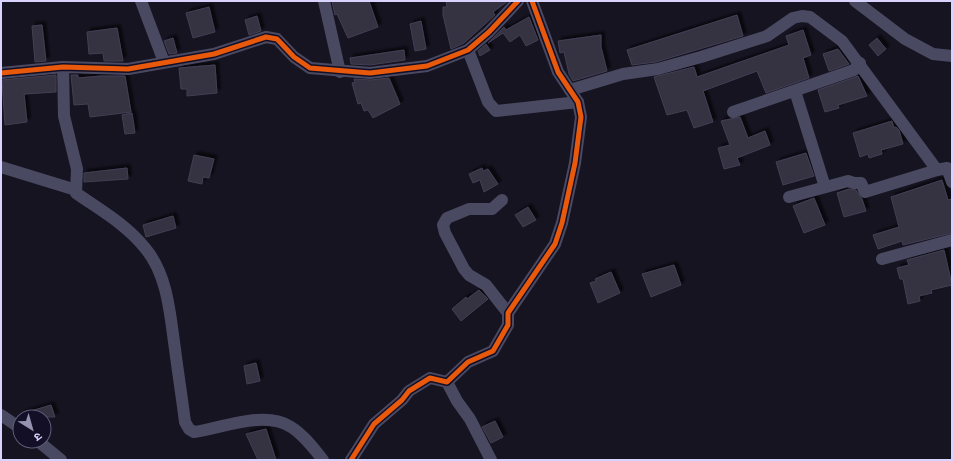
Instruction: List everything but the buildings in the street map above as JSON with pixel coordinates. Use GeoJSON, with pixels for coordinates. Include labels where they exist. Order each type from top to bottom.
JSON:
{"type":"FeatureCollection","features":[{"type":"Feature","properties":{"kind":"street"},"geometry":{"type":"LineString","coordinates":[[141,1],[164,62]]}},
{"type":"Feature","properties":{"kind":"street"},"geometry":{"type":"LineString","coordinates":[[324,1],[340,72]]}},
{"type":"Feature","properties":{"kind":"street"},"geometry":{"type":"LineString","coordinates":[[1,73],[63,67],[128,69],[214,54],[266,37],[278,40],[294,57],[306,66],[340,72],[370,73],[427,66],[468,50],[489,32],[518,1]]}},
{"type":"Feature","properties":{"kind":"street"},"geometry":{"type":"LineString","coordinates":[[447,382],[468,362],[493,351],[508,325],[508,313],[549,256],[559,235],[574,163],[581,117],[578,102],[558,72],[532,1]]}},
{"type":"Feature","properties":{"kind":"street"},"geometry":{"type":"LineString","coordinates":[[855,1],[905,39],[933,54],[952,56]]}},
{"type":"Feature","properties":{"kind":"street"},"geometry":{"type":"LineString","coordinates":[[570,90],[623,74],[658,70],[768,36],[793,18],[802,16],[810,17],[827,27],[842,41],[860,63],[937,170]]}},
{"type":"Feature","properties":{"kind":"street"},"geometry":{"type":"LineString","coordinates":[[468,50],[488,102],[496,111],[578,102]]}},
{"type":"Feature","properties":{"kind":"street"},"geometry":{"type":"LineString","coordinates":[[733,112],[854,70],[860,63]]}},
{"type":"Feature","properties":{"kind":"street"},"geometry":{"type":"LineString","coordinates":[[63,67],[64,116],[77,169],[75,181],[76,193],[105,211],[137,238],[159,270],[166,294],[185,422],[189,429],[194,432],[260,420],[284,424],[303,437],[323,460]]}},
{"type":"Feature","properties":{"kind":"street"},"geometry":{"type":"LineString","coordinates":[[795,91],[825,187]]}},
{"type":"Feature","properties":{"kind":"street"},"geometry":{"type":"LineString","coordinates":[[1,167],[76,190]]}},
{"type":"Feature","properties":{"kind":"street"},"geometry":{"type":"LineString","coordinates":[[789,197],[848,181],[861,183],[865,192],[947,168],[952,182]]}},
{"type":"Feature","properties":{"kind":"street"},"geometry":{"type":"LineString","coordinates":[[502,200],[492,209],[473,208],[452,215],[445,220],[443,224],[445,233],[466,272],[486,285],[508,313]]}},
{"type":"Feature","properties":{"kind":"street"},"geometry":{"type":"LineString","coordinates":[[882,258],[952,240]]}},
{"type":"Feature","properties":{"kind":"street"},"geometry":{"type":"LineString","coordinates":[[351,460],[374,424],[402,400],[409,391],[430,378],[447,382],[457,401],[470,419],[491,460]]}},
{"type":"Feature","properties":{"kind":"street"},"geometry":{"type":"LineString","coordinates":[[1,415],[12,423]]}},
{"type":"Feature","properties":{"kind":"street"},"geometry":{"type":"LineString","coordinates":[[48,449],[61,460]]}},
{"type":"Feature","properties":{"kind":"cycle path"},"geometry":{"type":"LineString","coordinates":[[1,73],[63,67],[128,69],[214,54],[266,37],[277,39],[294,57],[310,68],[370,73],[427,66],[468,50],[489,32],[518,1]]}},
{"type":"Feature","properties":{"kind":"cycle path"},"geometry":{"type":"LineString","coordinates":[[351,460],[374,424],[402,400],[409,391],[430,378],[447,382],[468,362],[493,351],[508,325],[508,313],[555,244],[562,223],[575,163],[581,117],[578,102],[558,72],[532,1]]}}]}
